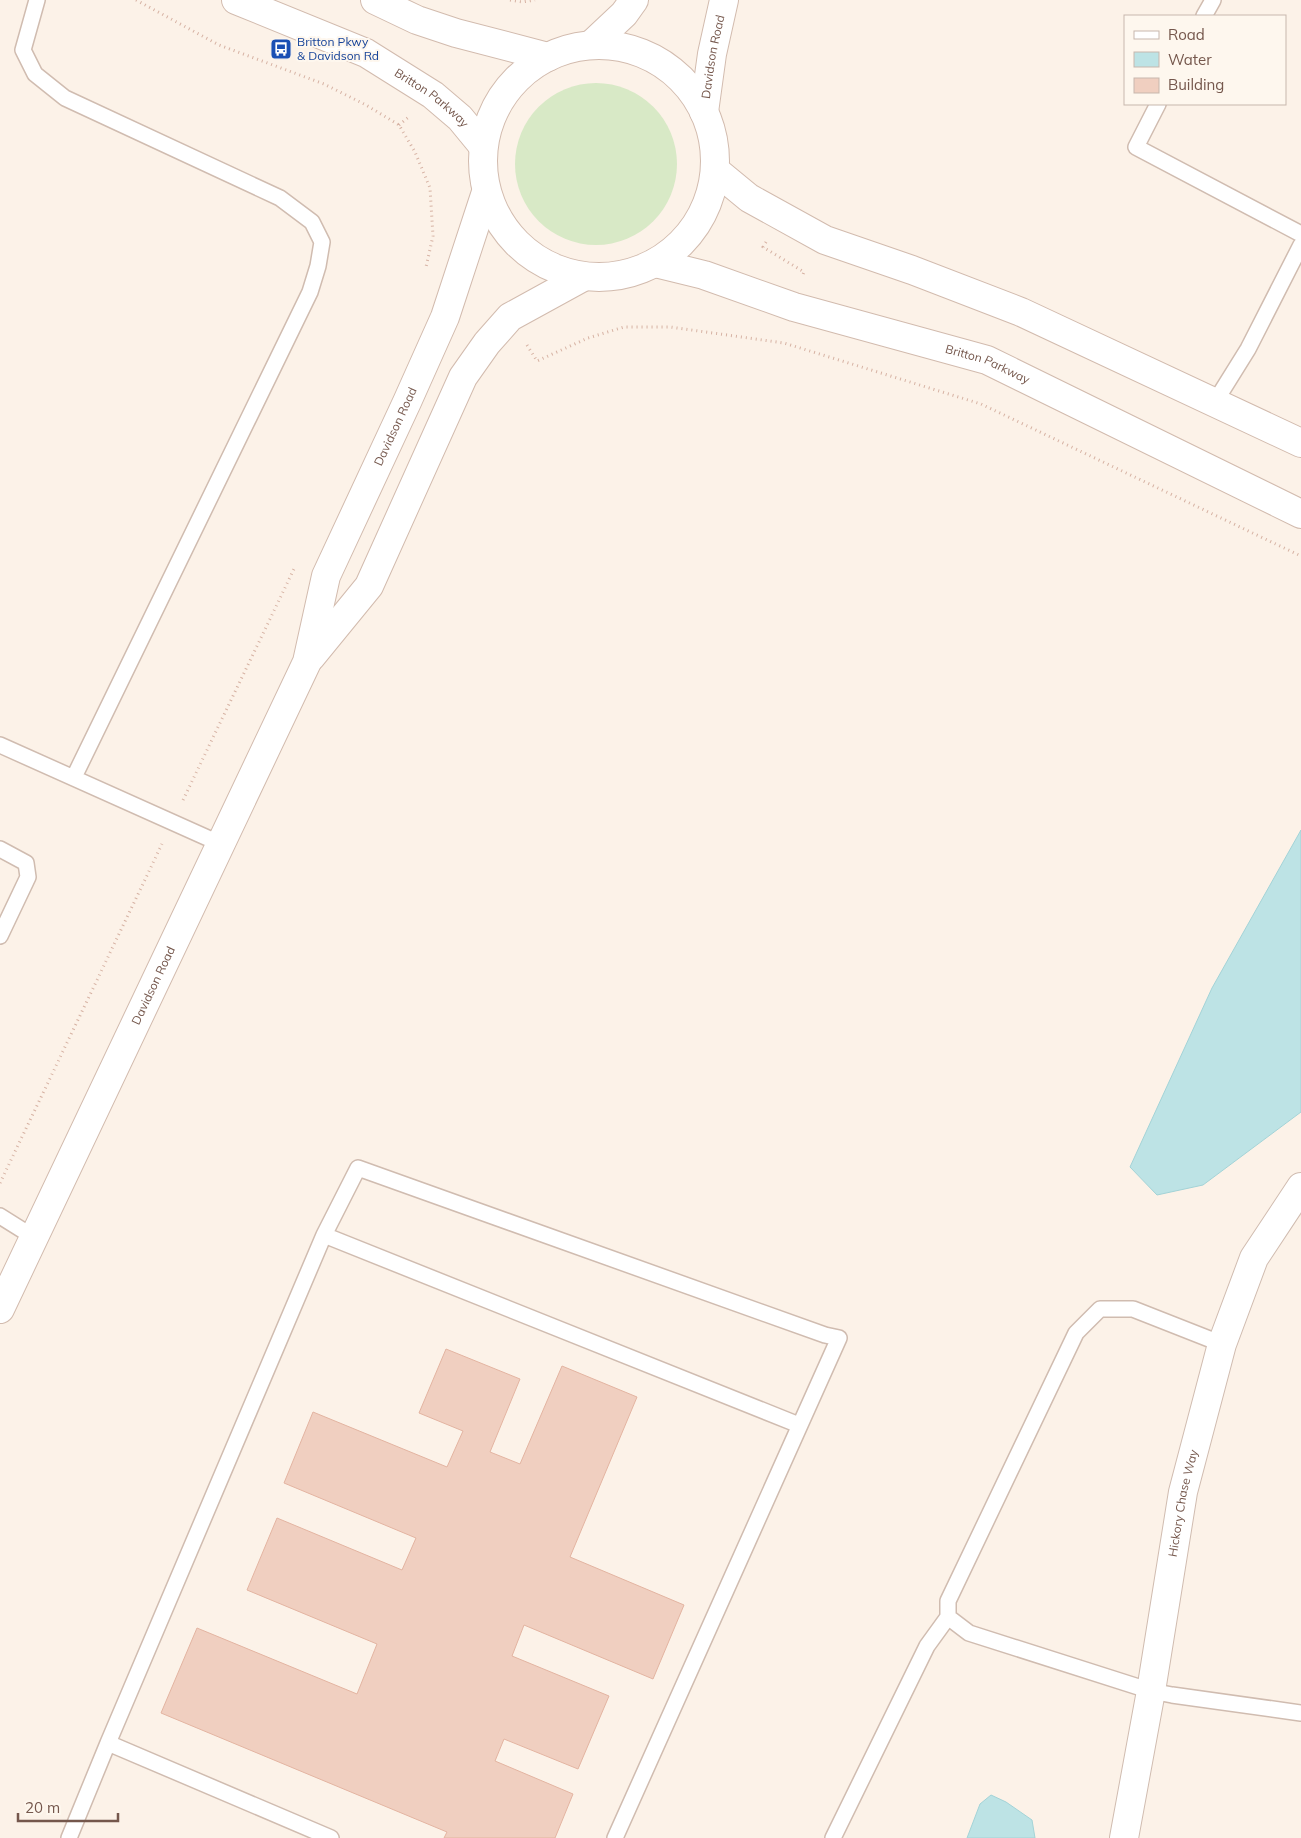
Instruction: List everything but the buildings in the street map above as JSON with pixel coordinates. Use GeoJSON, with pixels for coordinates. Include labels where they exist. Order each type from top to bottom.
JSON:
{"type":"FeatureCollection","features":[{"type":"Feature","properties":{"kind":"main road","name":"Britton Parkway"},"geometry":{"type":"LineString","coordinates":[[236,0],[366,53],[433,95],[460,118],[483,146]]}},
{"type":"Feature","properties":{"kind":"main road"},"geometry":{"type":"LineString","coordinates":[[375,0],[417,20],[456,33],[548,57]]}},
{"type":"Feature","properties":{"kind":"main road"},"geometry":{"type":"LineString","coordinates":[[591,45],[624,14],[634,0]]}},
{"type":"Feature","properties":{"kind":"main road","name":"Davidson Road"},"geometry":{"type":"LineString","coordinates":[[704,112],[712,54],[724,0]]}},
{"type":"Feature","properties":{"kind":"main road"},"geometry":{"type":"LineString","coordinates":[[591,45],[619,46],[646,54],[669,69],[689,88],[704,112],[713,141],[714,170],[705,207],[685,239],[655,263],[620,276],[583,277],[550,268],[522,249],[500,223],[486,192],[482,169],[483,146],[495,110],[517,79],[548,57],[569,49],[591,45]]}},
{"type":"Feature","properties":{"kind":"main road"},"geometry":{"type":"LineString","coordinates":[[714,170],[749,198],[825,240],[912,270],[1021,312],[1301,442]]}},
{"type":"Feature","properties":{"kind":"main road","name":"Davidson Road"},"geometry":{"type":"LineString","coordinates":[[0,1309],[306,662],[326,576],[408,402],[445,317],[486,192]]}},
{"type":"Feature","properties":{"kind":"main road","name":"Britton Parkway"},"geometry":{"type":"LineString","coordinates":[[655,263],[704,275],[794,307],[987,360],[1301,514]]}},
{"type":"Feature","properties":{"kind":"main road","name":"Davidson Road"},"geometry":{"type":"LineString","coordinates":[[306,662],[369,586],[463,377],[482,350],[510,317],[583,277]]}},
{"type":"Feature","properties":{"kind":"main road","name":"Hickory Chase Way"},"geometry":{"type":"LineString","coordinates":[[1124,1838],[1151,1691],[1183,1492],[1222,1344],[1254,1258],[1301,1187]]}},
{"type":"Feature","properties":{"kind":"lane"},"geometry":{"type":"LineString","coordinates":[[37,0],[23,50],[34,74],[65,98],[280,198],[312,222],[322,242],[318,266],[310,292],[74,777]]}},
{"type":"Feature","properties":{"kind":"lane"},"geometry":{"type":"LineString","coordinates":[[1204,15],[1212,0]]}},
{"type":"Feature","properties":{"kind":"lane"},"geometry":{"type":"LineString","coordinates":[[1157,105],[1136,147],[1301,234]]}},
{"type":"Feature","properties":{"kind":"lane"},"geometry":{"type":"LineString","coordinates":[[1216,402],[1248,349],[1301,245]]}},
{"type":"Feature","properties":{"kind":"lane"},"geometry":{"type":"LineString","coordinates":[[0,745],[220,844]]}},
{"type":"Feature","properties":{"kind":"lane"},"geometry":{"type":"LineString","coordinates":[[0,849],[26,863],[28,877],[0,936]]}},
{"type":"Feature","properties":{"kind":"lane"},"geometry":{"type":"LineString","coordinates":[[69,1838],[324,1235],[358,1168],[825,1335],[839,1338],[615,1838]]}},
{"type":"Feature","properties":{"kind":"lane"},"geometry":{"type":"LineString","coordinates":[[0,1216],[34,1238]]}},
{"type":"Feature","properties":{"kind":"lane"},"geometry":{"type":"LineString","coordinates":[[324,1235],[799,1425]]}},
{"type":"Feature","properties":{"kind":"lane"},"geometry":{"type":"LineString","coordinates":[[833,1838],[927,1646],[948,1616],[948,1601],[1076,1333],[1100,1309],[1133,1309],[1222,1344]]}},
{"type":"Feature","properties":{"kind":"lane"},"geometry":{"type":"LineString","coordinates":[[948,1616],[969,1633],[1151,1691],[1301,1713]]}},
{"type":"Feature","properties":{"kind":"lane"},"geometry":{"type":"LineString","coordinates":[[108,1743],[331,1838]]}},
{"type":"Feature","properties":{"kind":"path"},"geometry":{"type":"LineString","coordinates":[[136,0],[219,45],[324,84],[366,104],[399,125],[415,152],[430,188],[433,236],[424,275]]}},
{"type":"Feature","properties":{"kind":"path"},"geometry":{"type":"LineString","coordinates":[[510,0],[522,2],[535,0]]}},
{"type":"Feature","properties":{"kind":"path"},"geometry":{"type":"LineString","coordinates":[[784,343],[804,272],[763,247],[785,218]]}},
{"type":"Feature","properties":{"kind":"path"},"geometry":{"type":"LineString","coordinates":[[537,361],[588,338],[624,327],[670,327],[784,343],[981,404],[1301,556]]}},
{"type":"Feature","properties":{"kind":"path"},"geometry":{"type":"LineString","coordinates":[[0,1183],[298,561]]}},
{"type":"Feature","properties":{"kind":"green space"},"geometry":{"type":"Polygon","coordinates":[[[596,83],[612,85],[627,90],[641,97],[653,107],[663,119],[670,133],[675,148],[677,164],[675,180],[670,195],[663,209],[653,221],[641,231],[627,238],[612,243],[596,245],[580,243],[565,238],[551,231],[539,221],[529,209],[522,195],[517,180],[515,164],[517,148],[522,133],[529,119],[539,107],[551,97],[565,90],[580,85],[596,83]]]}},
{"type":"Feature","properties":{"kind":"water"},"geometry":{"type":"Polygon","coordinates":[[[1301,830],[1301,1112],[1203,1185],[1157,1195],[1130,1167],[1212,988],[1301,830]]]}},
{"type":"Feature","properties":{"kind":"water"},"geometry":{"type":"Polygon","coordinates":[[[991,1795],[1006,1802],[1032,1820],[1035,1838],[967,1838],[980,1804],[991,1795]]]}},
{"type":"Feature","properties":{"kind":"place","name":"Britton Pkwy & Davidson Rd"},"geometry":{"type":"Point","coordinates":[281,49]}}]}
